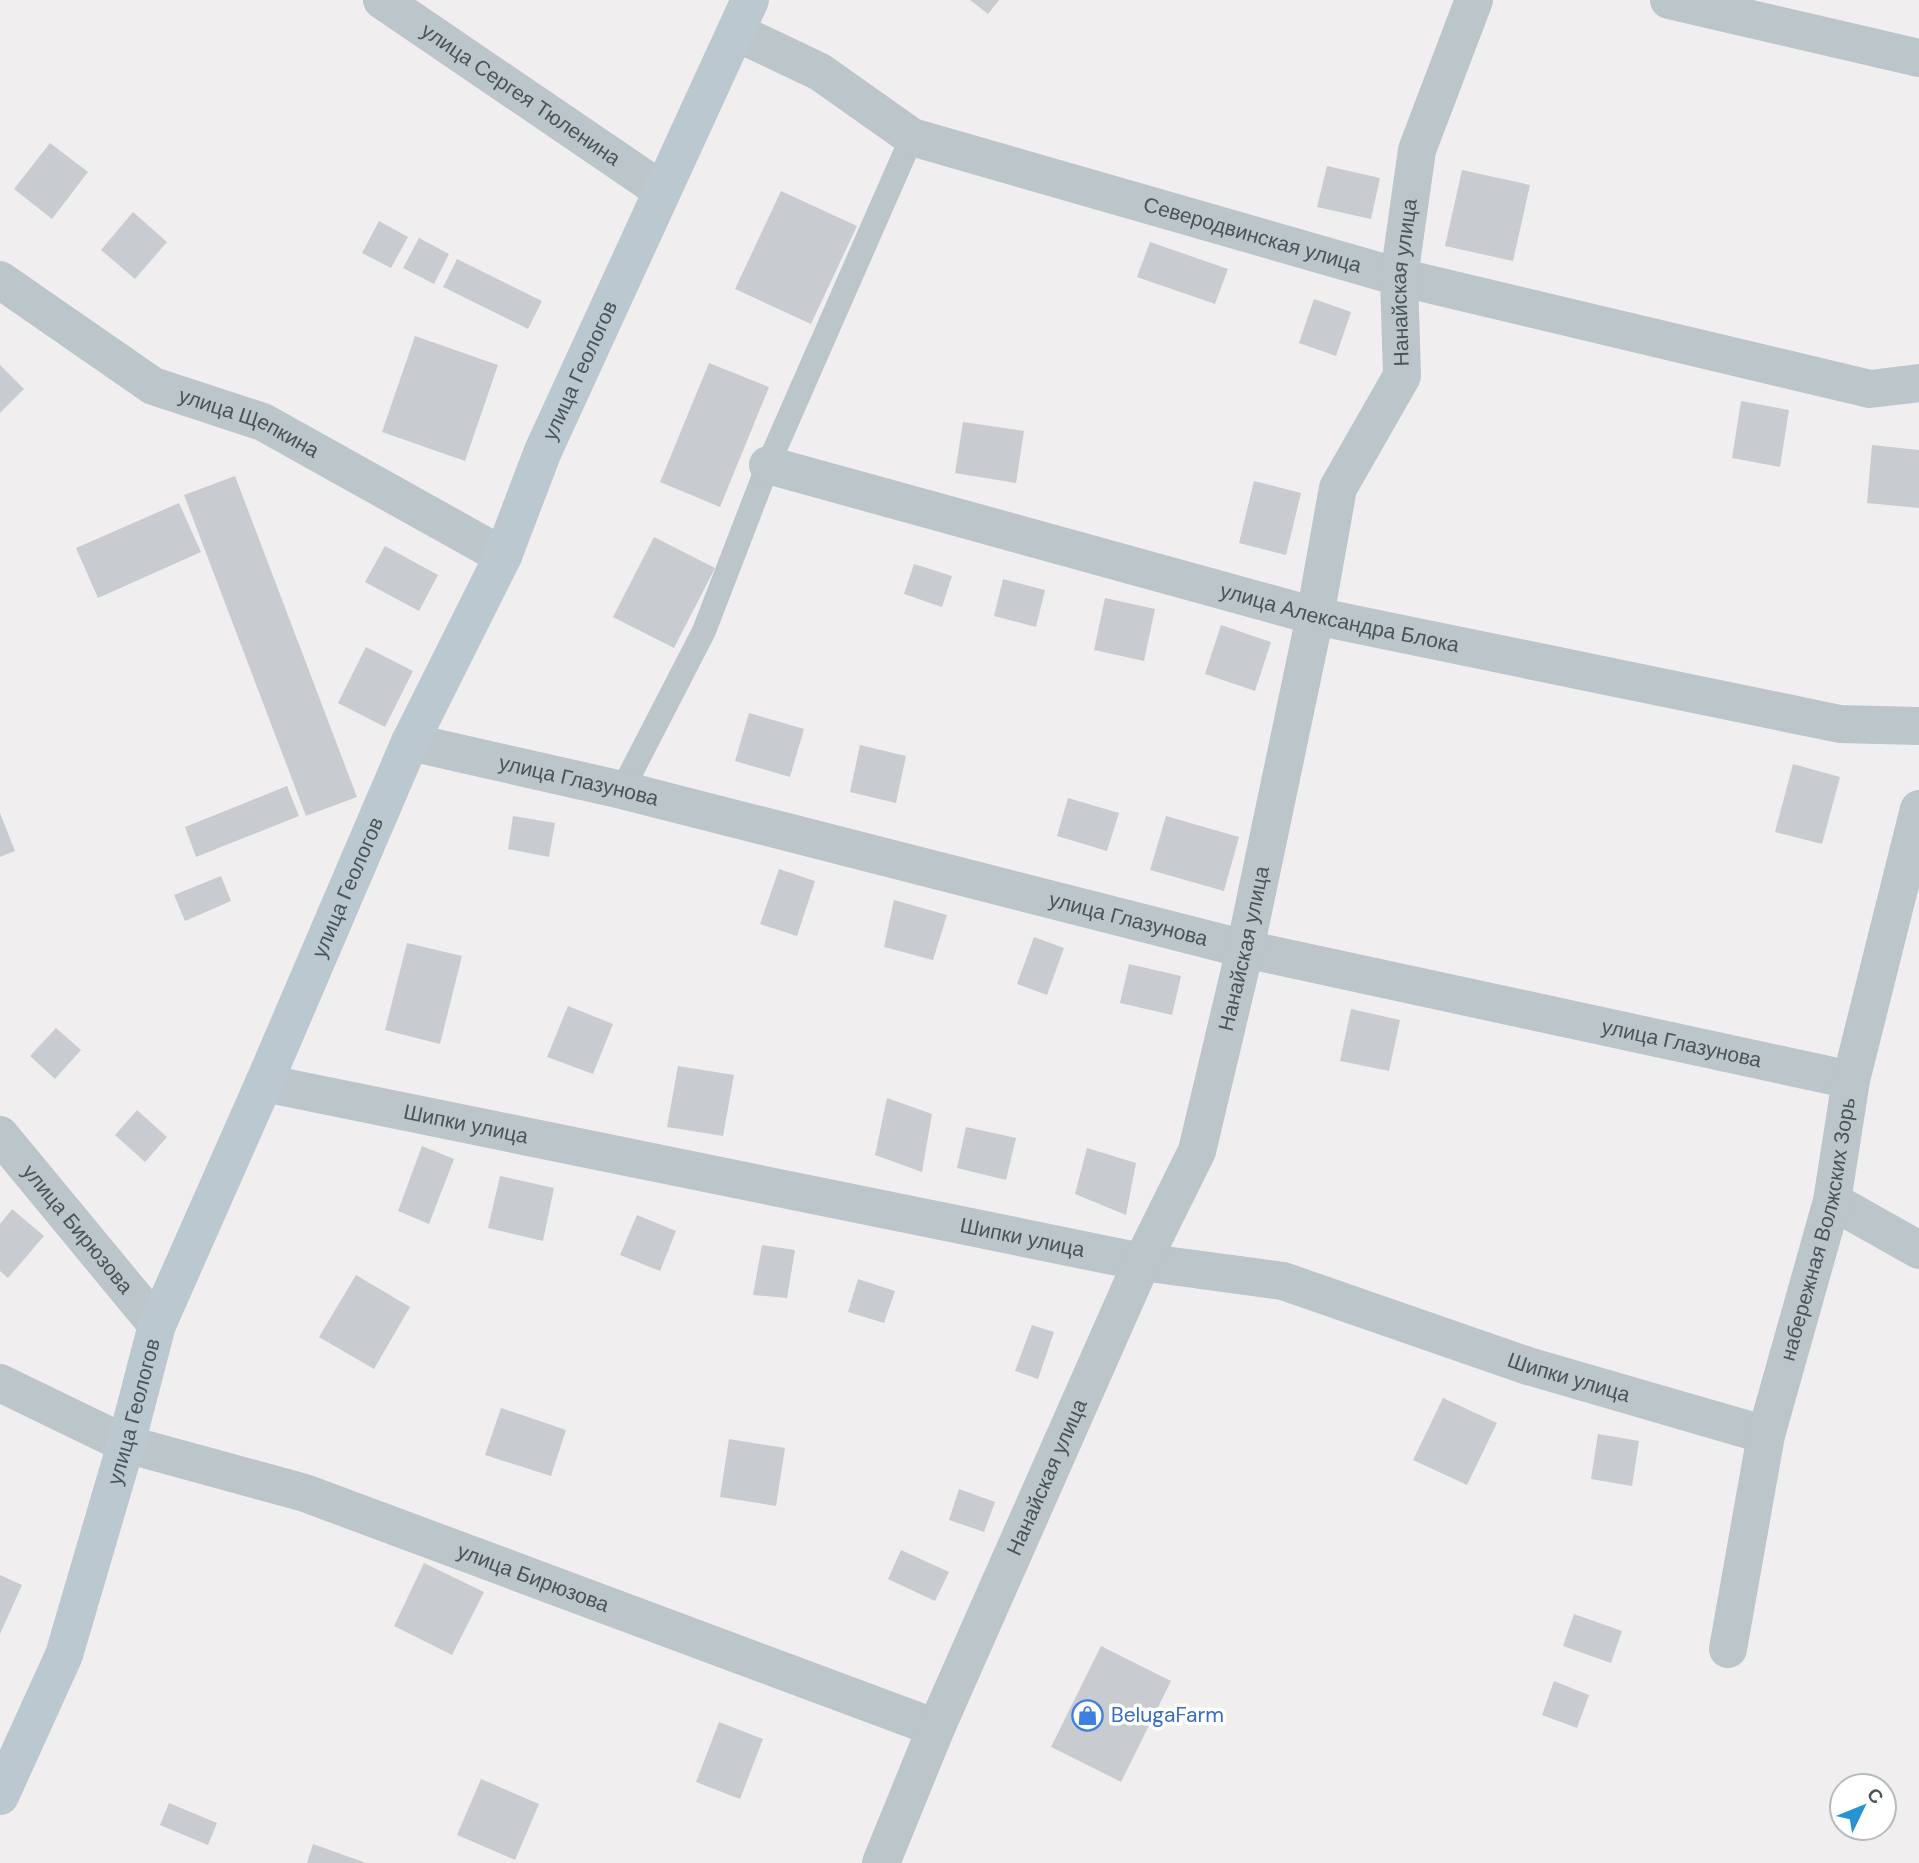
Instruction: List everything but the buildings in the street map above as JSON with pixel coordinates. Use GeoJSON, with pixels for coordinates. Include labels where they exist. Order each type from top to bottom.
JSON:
{"type":"FeatureCollection","features":[{"type":"Feature","properties":{"kind":"street","name":"улица Сергея Тюленина"},"geometry":{"type":"LineString","coordinates":[[382,0],[661,191]]}},
{"type":"Feature","properties":{"kind":"street","name":"Нанайская улица"},"geometry":{"type":"LineString","coordinates":[[881,1863],[936,1728],[1142,1262],[1197,1151],[1245,949],[1315,616],[1338,488],[1402,376],[1399,277],[1417,150],[1474,0]]}},
{"type":"Feature","properties":{"kind":"street"},"geometry":{"type":"LineString","coordinates":[[1669,0],[1919,58]]}},
{"type":"Feature","properties":{"kind":"street","name":"улица Геологов"},"geometry":{"type":"LineString","coordinates":[[0,1796],[64,1655],[126,1444],[157,1325],[410,742],[503,556],[543,451],[743,16]]}},
{"type":"Feature","properties":{"kind":"street","name":"Северодвинская улица"},"geometry":{"type":"LineString","coordinates":[[743,16],[912,137],[1399,277],[1870,389],[1919,383]]}},
{"type":"Feature","properties":{"kind":"street","name":"улица Щепкина"},"geometry":{"type":"LineString","coordinates":[[0,281],[153,387],[263,422],[503,556]]}},
{"type":"Feature","properties":{"kind":"street","name":"улица Александра Блока"},"geometry":{"type":"LineString","coordinates":[[768,466],[1315,616],[1840,724],[1919,726]]}},
{"type":"Feature","properties":{"kind":"street","name":"улица Глазунова"},"geometry":{"type":"LineString","coordinates":[[410,742],[622,790],[1245,949],[1851,1080]]}},
{"type":"Feature","properties":{"kind":"street","name":"набережная Волжских Зорь"},"geometry":{"type":"LineString","coordinates":[[1728,1649],[1766,1435],[1832,1201],[1851,1080],[1919,809]]}},
{"type":"Feature","properties":{"kind":"street","name":"Шипки улица"},"geometry":{"type":"LineString","coordinates":[[264,1083],[1142,1262],[1283,1281],[1528,1366],[1766,1435]]}},
{"type":"Feature","properties":{"kind":"street","name":"улица Бирюзова"},"geometry":{"type":"LineString","coordinates":[[0,1135],[157,1325]]}},
{"type":"Feature","properties":{"kind":"street"},"geometry":{"type":"LineString","coordinates":[[1832,1201],[1919,1250]]}},
{"type":"Feature","properties":{"kind":"street","name":"улица Бирюзова"},"geometry":{"type":"LineString","coordinates":[[0,1383],[126,1444],[305,1493],[936,1728]]}},
{"type":"Feature","properties":{"kind":"lane"},"geometry":{"type":"LineString","coordinates":[[622,790],[704,631],[768,466],[912,137]]}},
{"type":"Feature","properties":{"kind":"place","name":"BelugaFarm"},"geometry":{"type":"Point","coordinates":[1088,1715]}}]}
